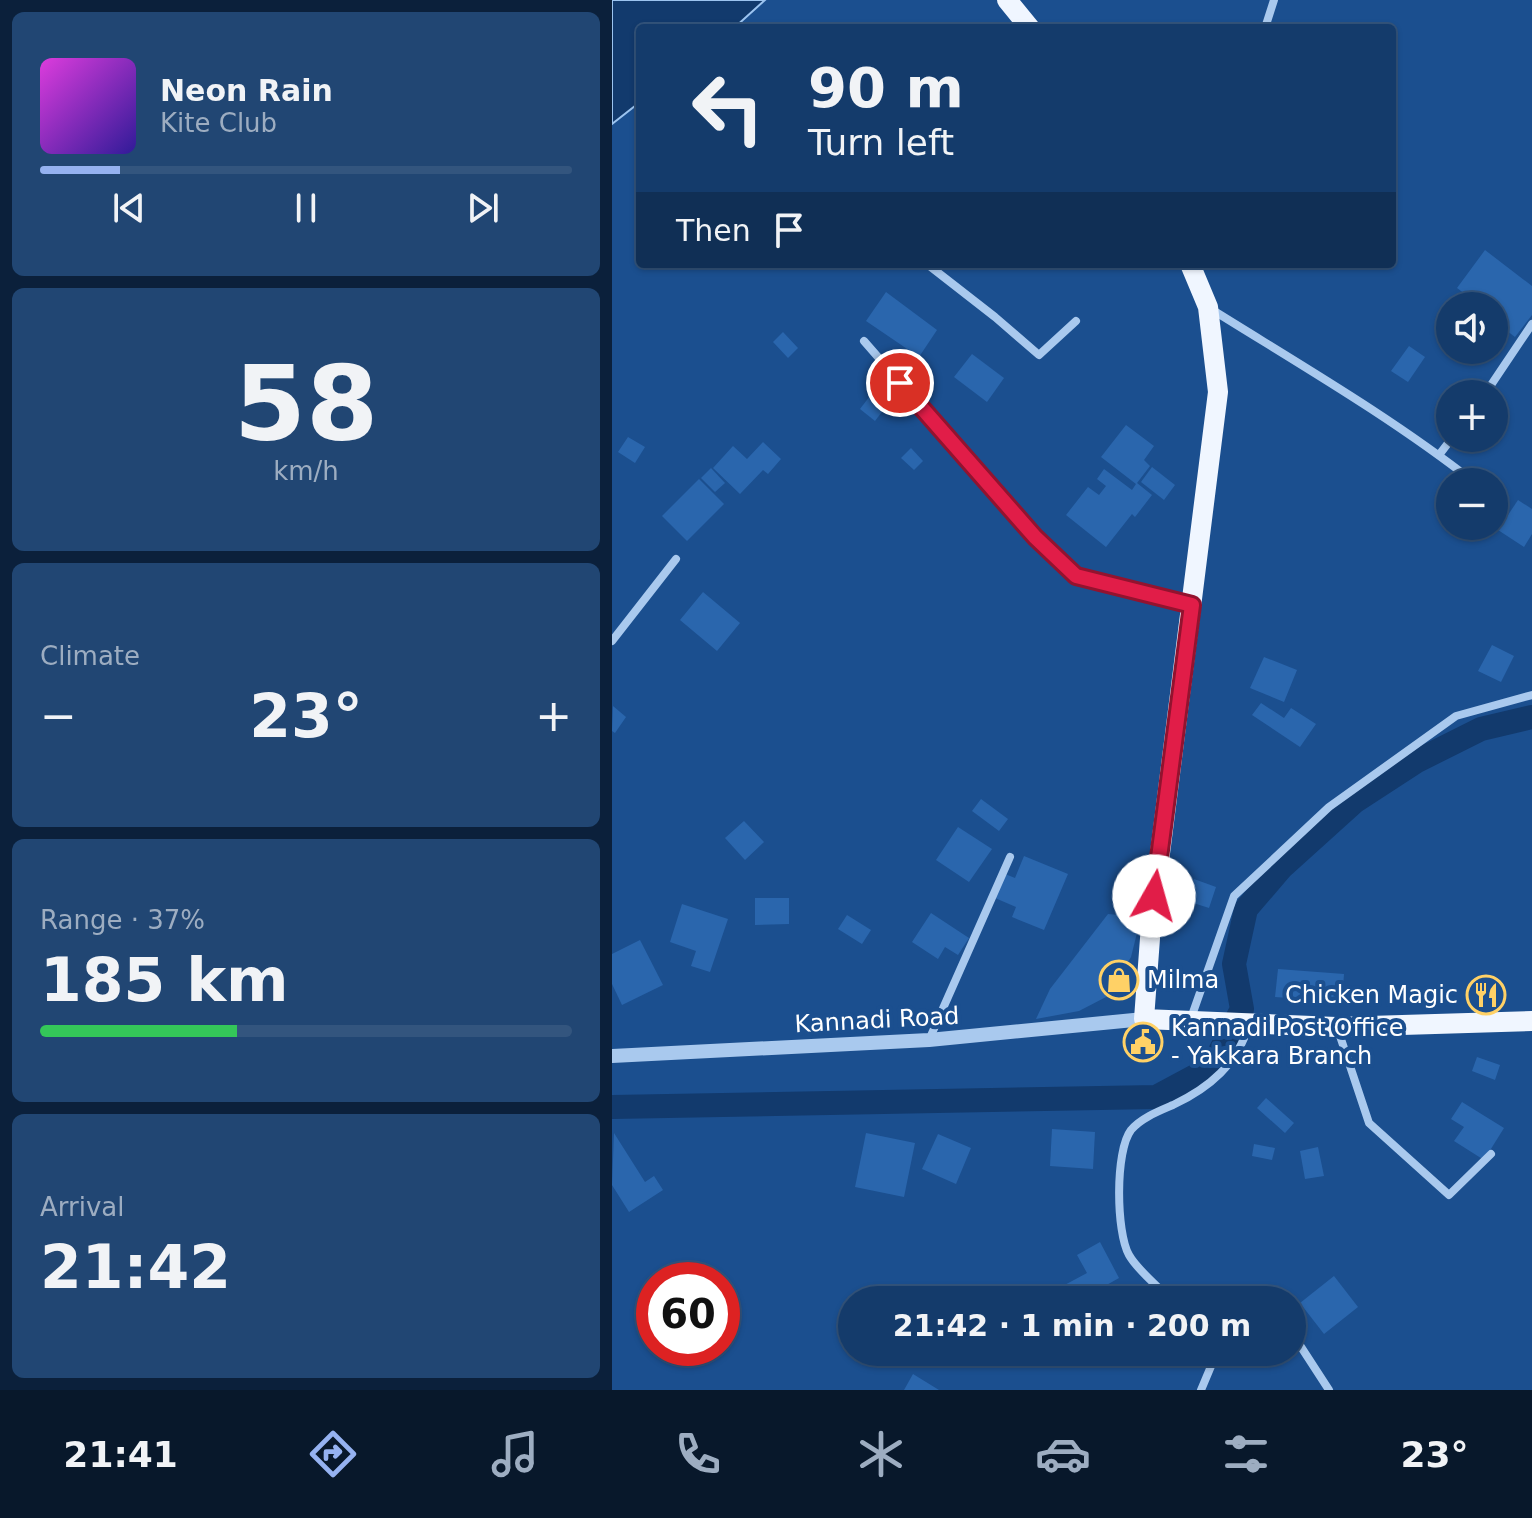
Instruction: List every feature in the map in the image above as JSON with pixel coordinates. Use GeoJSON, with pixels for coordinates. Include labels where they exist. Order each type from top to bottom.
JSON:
{"type":"FeatureCollection","features":[{"type":"Feature","properties":{"kind":"main road"},"geometry":{"type":"LineString","coordinates":[[1007,0],[1027,24]]}},
{"type":"Feature","properties":{"kind":"main road"},"geometry":{"type":"LineString","coordinates":[[1192,268],[1208,307],[1218,392],[1151,925],[1144,1019],[1336,1027],[1532,1021]]}},
{"type":"Feature","properties":{"kind":"street"},"geometry":{"type":"LineString","coordinates":[[1266,24],[1274,0]]}},
{"type":"Feature","properties":{"kind":"street"},"geometry":{"type":"LineString","coordinates":[[932,268],[1039,355],[1076,321]]}},
{"type":"Feature","properties":{"kind":"street"},"geometry":{"type":"LineString","coordinates":[[1208,307],[1456,468]]}},
{"type":"Feature","properties":{"kind":"street"},"geometry":{"type":"LineString","coordinates":[[1494,380],[1532,324]]}},
{"type":"Feature","properties":{"kind":"street"},"geometry":{"type":"LineString","coordinates":[[864,341],[1035,537],[1076,576],[1192,605]]}},
{"type":"Feature","properties":{"kind":"street"},"geometry":{"type":"LineString","coordinates":[[612,641],[676,559]]}},
{"type":"Feature","properties":{"kind":"street"},"geometry":{"type":"LineString","coordinates":[[1191,1022],[1234,896],[1329,807],[1456,716],[1532,695]]}},
{"type":"Feature","properties":{"kind":"street"},"geometry":{"type":"LineString","coordinates":[[929,1040],[1010,857]]}},
{"type":"Feature","properties":{"kind":"street","name":"Kannadi Road"},"geometry":{"type":"LineString","coordinates":[[612,1056],[929,1040],[1144,1019]]}},
{"type":"Feature","properties":{"kind":"street"},"geometry":{"type":"LineString","coordinates":[[1158,1286],[1129,1254],[1117,1201],[1125,1144],[1132,1130],[1142,1122],[1197,1094],[1220,1075],[1244,1043],[1248,1024]]}},
{"type":"Feature","properties":{"kind":"street"},"geometry":{"type":"LineString","coordinates":[[1336,1027],[1369,1123],[1449,1195],[1491,1154]]}},
{"type":"Feature","properties":{"kind":"street"},"geometry":{"type":"LineString","coordinates":[[1306,1355],[1329,1390]]}},
{"type":"Feature","properties":{"kind":"street"},"geometry":{"type":"LineString","coordinates":[[1201,1390],[1211,1366]]}},
{"type":"Feature","properties":{"kind":"water"},"geometry":{"type":"Polygon","coordinates":[[[612,0],[765,0],[738,24],[636,24],[636,105],[612,124],[612,0]]]}},
{"type":"Feature","properties":{"kind":"building"},"geometry":{"type":"Polygon","coordinates":[[[1485,250],[1532,286],[1532,315],[1515,337],[1508,332],[1508,292],[1462,292],[1457,288],[1485,250]]]}},
{"type":"Feature","properties":{"kind":"building"},"geometry":{"type":"Polygon","coordinates":[[[886,292],[937,330],[919,357],[866,321],[886,292]]]}},
{"type":"Feature","properties":{"kind":"building"},"geometry":{"type":"Polygon","coordinates":[[[783,332],[798,348],[788,358],[773,342],[783,332]]]}},
{"type":"Feature","properties":{"kind":"building"},"geometry":{"type":"Polygon","coordinates":[[[1409,346],[1425,357],[1408,382],[1391,371],[1409,346]]]}},
{"type":"Feature","properties":{"kind":"building"},"geometry":{"type":"Polygon","coordinates":[[[972,354],[1004,378],[987,402],[954,377],[972,354]]]}},
{"type":"Feature","properties":{"kind":"building"},"geometry":{"type":"Polygon","coordinates":[[[882,380],[897,392],[875,421],[860,409],[882,380]]]}},
{"type":"Feature","properties":{"kind":"building"},"geometry":{"type":"Polygon","coordinates":[[[1126,425],[1154,446],[1144,460],[1150,466],[1137,483],[1152,495],[1106,547],[1066,515],[1088,487],[1099,495],[1106,486],[1097,479],[1104,469],[1132,490],[1136,484],[1101,457],[1126,425]]]}},
{"type":"Feature","properties":{"kind":"building"},"geometry":{"type":"Polygon","coordinates":[[[628,437],[645,447],[635,463],[618,452],[628,437]]]}},
{"type":"Feature","properties":{"kind":"building"},"geometry":{"type":"Polygon","coordinates":[[[763,442],[781,459],[768,474],[763,470],[740,494],[713,468],[733,446],[747,459],[763,442]]]}},
{"type":"Feature","properties":{"kind":"building"},"geometry":{"type":"Polygon","coordinates":[[[911,448],[923,461],[914,470],[901,458],[911,448]]]}},
{"type":"Feature","properties":{"kind":"building"},"geometry":{"type":"Polygon","coordinates":[[[1152,467],[1175,485],[1164,500],[1141,482],[1152,467]]]}},
{"type":"Feature","properties":{"kind":"building"},"geometry":{"type":"Polygon","coordinates":[[[711,468],[725,483],[715,492],[701,478],[711,468]]]}},
{"type":"Feature","properties":{"kind":"building"},"geometry":{"type":"Polygon","coordinates":[[[699,479],[724,504],[687,541],[662,516],[699,479]]]}},
{"type":"Feature","properties":{"kind":"building"},"geometry":{"type":"Polygon","coordinates":[[[1518,500],[1532,509],[1532,534],[1524,547],[1508,537],[1508,515],[1518,500]]]}},
{"type":"Feature","properties":{"kind":"building"},"geometry":{"type":"Polygon","coordinates":[[[703,592],[740,623],[717,651],[680,620],[703,592]]]}},
{"type":"Feature","properties":{"kind":"building"},"geometry":{"type":"Polygon","coordinates":[[[1492,645],[1514,656],[1501,682],[1478,671],[1492,645]]]}},
{"type":"Feature","properties":{"kind":"building"},"geometry":{"type":"Polygon","coordinates":[[[1264,657],[1297,670],[1284,702],[1250,688],[1264,657]]]}},
{"type":"Feature","properties":{"kind":"building"},"geometry":{"type":"Polygon","coordinates":[[[1261,703],[1284,718],[1291,708],[1316,724],[1300,747],[1252,715],[1261,703]]]}},
{"type":"Feature","properties":{"kind":"building"},"geometry":{"type":"Polygon","coordinates":[[[613,706],[626,717],[615,733],[612,731],[613,706]]]}},
{"type":"Feature","properties":{"kind":"building"},"geometry":{"type":"Polygon","coordinates":[[[981,799],[1008,819],[999,831],[972,811],[981,799]]]}},
{"type":"Feature","properties":{"kind":"building"},"geometry":{"type":"Polygon","coordinates":[[[744,821],[764,842],[745,860],[725,838],[744,821]]]}},
{"type":"Feature","properties":{"kind":"building"},"geometry":{"type":"Polygon","coordinates":[[[958,827],[992,849],[969,882],[936,860],[958,827]]]}},
{"type":"Feature","properties":{"kind":"building"},"geometry":{"type":"Polygon","coordinates":[[[1024,856],[1068,874],[1044,930],[1012,917],[1016,907],[995,898],[1005,874],[1015,878],[1024,856]]]}},
{"type":"Feature","properties":{"kind":"building"},"geometry":{"type":"Polygon","coordinates":[[[1194,879],[1216,887],[1209,908],[1187,901],[1194,879]]]}},
{"type":"Feature","properties":{"kind":"building"},"geometry":{"type":"Polygon","coordinates":[[[755,898],[789,898],[789,924],[755,925],[755,898]]]}},
{"type":"Feature","properties":{"kind":"building"},"geometry":{"type":"Polygon","coordinates":[[[682,904],[728,919],[710,972],[691,966],[696,951],[670,942],[682,904]]]}},
{"type":"Feature","properties":{"kind":"building"},"geometry":{"type":"Polygon","coordinates":[[[931,913],[969,938],[958,955],[945,947],[938,959],[912,942],[931,913]]]}},
{"type":"Feature","properties":{"kind":"building"},"geometry":{"type":"Polygon","coordinates":[[[1108,914],[1141,917],[1131,957],[1108,996],[1079,1011],[1036,1019],[1050,989],[1108,914]]]}},
{"type":"Feature","properties":{"kind":"building"},"geometry":{"type":"Polygon","coordinates":[[[847,915],[871,930],[862,944],[838,929],[847,915]]]}},
{"type":"Feature","properties":{"kind":"building"},"geometry":{"type":"Polygon","coordinates":[[[640,940],[663,985],[622,1005],[612,984],[612,954],[640,940]]]}},
{"type":"Feature","properties":{"kind":"building"},"geometry":{"type":"Polygon","coordinates":[[[1278,969],[1344,974],[1342,1002],[1275,997],[1278,969]]]}},
{"type":"Feature","properties":{"kind":"building"},"geometry":{"type":"Polygon","coordinates":[[[1477,1057],[1500,1065],[1495,1080],[1472,1071],[1477,1057]]]}},
{"type":"Feature","properties":{"kind":"building"},"geometry":{"type":"Polygon","coordinates":[[[1266,1098],[1294,1123],[1285,1133],[1257,1108],[1266,1098]]]}},
{"type":"Feature","properties":{"kind":"building"},"geometry":{"type":"Polygon","coordinates":[[[1462,1102],[1504,1128],[1484,1160],[1454,1141],[1464,1127],[1451,1119],[1462,1102]]]}},
{"type":"Feature","properties":{"kind":"building"},"geometry":{"type":"Polygon","coordinates":[[[1052,1129],[1095,1132],[1093,1169],[1050,1166],[1052,1129]]]}},
{"type":"Feature","properties":{"kind":"building"},"geometry":{"type":"Polygon","coordinates":[[[614,1133],[645,1182],[654,1176],[663,1190],[629,1212],[612,1185],[614,1133]]]}},
{"type":"Feature","properties":{"kind":"building"},"geometry":{"type":"Polygon","coordinates":[[[866,1133],[915,1143],[904,1197],[855,1187],[866,1133]]]}},
{"type":"Feature","properties":{"kind":"building"},"geometry":{"type":"Polygon","coordinates":[[[938,1134],[971,1148],[956,1184],[922,1169],[938,1134]]]}},
{"type":"Feature","properties":{"kind":"building"},"geometry":{"type":"Polygon","coordinates":[[[1254,1144],[1275,1148],[1272,1160],[1252,1156],[1254,1144]]]}},
{"type":"Feature","properties":{"kind":"building"},"geometry":{"type":"Polygon","coordinates":[[[1318,1147],[1324,1176],[1305,1179],[1300,1151],[1318,1147]]]}},
{"type":"Feature","properties":{"kind":"building"},"geometry":{"type":"Polygon","coordinates":[[[1100,1242],[1119,1278],[1105,1286],[1063,1286],[1087,1273],[1077,1255],[1100,1242]]]}},
{"type":"Feature","properties":{"kind":"building"},"geometry":{"type":"Polygon","coordinates":[[[1334,1276],[1358,1307],[1324,1334],[1306,1311],[1306,1298],[1334,1276]]]}},
{"type":"Feature","properties":{"kind":"building"},"geometry":{"type":"Polygon","coordinates":[[[913,1374],[939,1390],[904,1390],[913,1374]]]}},
{"type":"Feature","properties":{"kind":"waterway"},"geometry":{"type":"LineString","coordinates":[[612,1107],[1156,1097],[1212,1067],[1242,1009],[1234,964],[1246,909],[1282,867],[1354,802],[1417,761],[1481,729],[1532,717]]}},
{"type":"Feature","properties":{"kind":"place","name":"Milma"},"geometry":{"type":"Point","coordinates":[1119,980]}},
{"type":"Feature","properties":{"kind":"place","name":"Chicken Magic"},"geometry":{"type":"Point","coordinates":[1486,995]}},
{"type":"Feature","properties":{"kind":"place","name":"Kannadi Post Office - Yakkara Branch"},"geometry":{"type":"Point","coordinates":[1143,1042]}},
{"type":"Feature","properties":{"kind":"route"},"geometry":{"type":"LineString","coordinates":[[900,383],[1035,537],[1076,576],[1192,605],[1154,896]]}}]}
